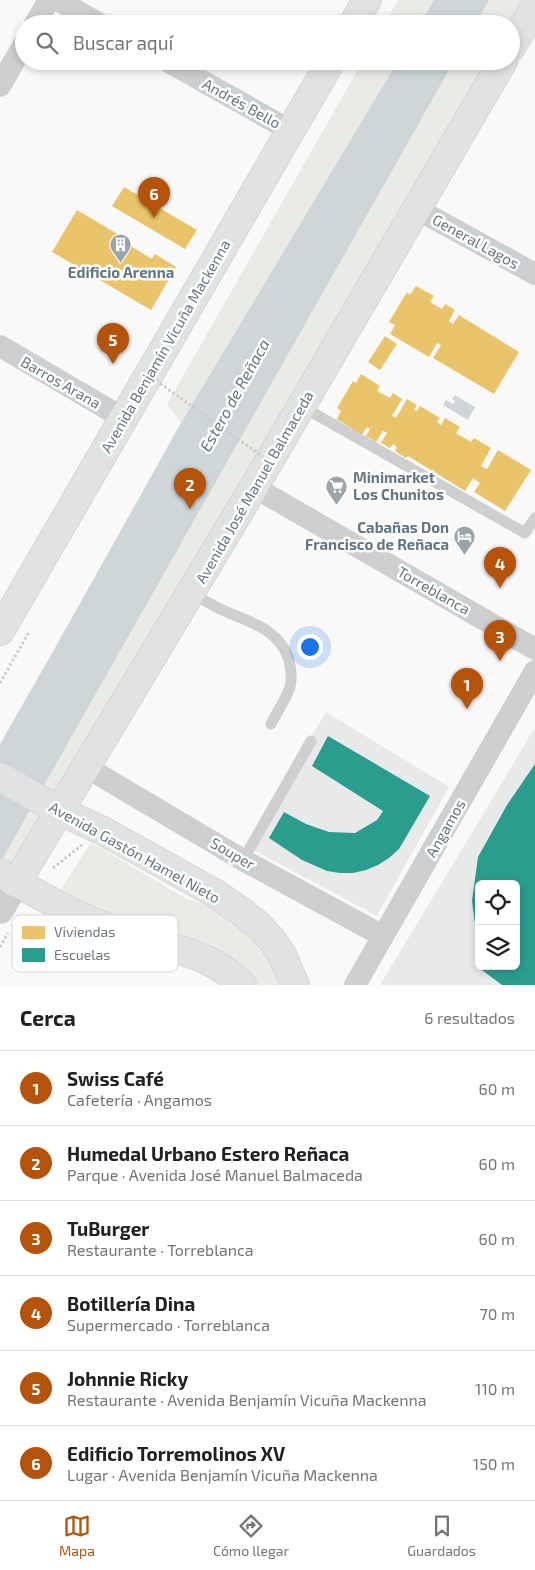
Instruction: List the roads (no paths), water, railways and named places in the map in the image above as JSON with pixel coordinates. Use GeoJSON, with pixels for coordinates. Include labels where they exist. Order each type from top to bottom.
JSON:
{"type":"FeatureCollection","features":[{"type":"Feature","properties":{"kind":"main road"},"geometry":{"type":"LineString","coordinates":[[358,15],[367,0]]}},
{"type":"Feature","properties":{"kind":"main road"},"geometry":{"type":"LineString","coordinates":[[520,32],[535,6]]}},
{"type":"Feature","properties":{"kind":"main road","name":"Avenida Benjamín Vicuña Mackenna"},"geometry":{"type":"LineString","coordinates":[[0,631],[326,70]]}},
{"type":"Feature","properties":{"kind":"main road","name":"Avenida José Manuel Balmaceda"},"geometry":{"type":"LineString","coordinates":[[6,877],[52,806],[86,767],[254,487],[498,70]]}},
{"type":"Feature","properties":{"kind":"main road","name":"Avenida Gastón Hamel Nieto"},"geometry":{"type":"LineString","coordinates":[[0,777],[52,806],[103,831],[216,894],[242,912],[272,940],[283,957],[296,985]]}},
{"type":"Feature","properties":{"kind":"main road"},"geometry":{"type":"LineString","coordinates":[[6,877],[79,915]]}},
{"type":"Feature","properties":{"kind":"main road"},"geometry":{"type":"LineString","coordinates":[[178,949],[200,956],[228,972],[242,985]]}},
{"type":"Feature","properties":{"kind":"street"},"geometry":{"type":"LineString","coordinates":[[40,15],[49,0]]}},
{"type":"Feature","properties":{"kind":"street"},"geometry":{"type":"LineString","coordinates":[[58,0],[84,15]]}},
{"type":"Feature","properties":{"kind":"street"},"geometry":{"type":"LineString","coordinates":[[0,86],[15,60]]}},
{"type":"Feature","properties":{"kind":"street","name":"Andrés Bello"},"geometry":{"type":"LineString","coordinates":[[183,70],[291,131]]}},
{"type":"Feature","properties":{"kind":"street","name":"General Lagos"},"geometry":{"type":"LineString","coordinates":[[417,209],[535,274]]}},
{"type":"Feature","properties":{"kind":"street","name":"Barros Arana"},"geometry":{"type":"LineString","coordinates":[[0,346],[123,418]]}},
{"type":"Feature","properties":{"kind":"street","name":"Torreblanca"},"geometry":{"type":"LineString","coordinates":[[254,487],[535,649]]}},
{"type":"Feature","properties":{"kind":"street","name":"Angamos"},"geometry":{"type":"LineString","coordinates":[[355,985],[535,671]]}},
{"type":"Feature","properties":{"kind":"street","name":"Souper"},"geometry":{"type":"LineString","coordinates":[[86,767],[243,860],[383,936]]}},
{"type":"Feature","properties":{"kind":"street","name":"Avenida José Manuel Balmaceda"},"geometry":{"type":"LineString","coordinates":[[0,910],[6,877]]}},
{"type":"Feature","properties":{"kind":"lane"},"geometry":{"type":"LineString","coordinates":[[301,406],[526,533],[535,518]]}},
{"type":"Feature","properties":{"kind":"lane"},"geometry":{"type":"LineString","coordinates":[[191,593],[217,608],[263,627],[281,643],[289,659],[290,687],[271,724]]}},
{"type":"Feature","properties":{"kind":"lane"},"geometry":{"type":"LineString","coordinates":[[243,860],[311,740]]}},
{"type":"Feature","properties":{"kind":"water"},"geometry":{"type":"Polygon","coordinates":[[[434,0],[489,0],[480,15],[425,15],[434,0]]]}},
{"type":"Feature","properties":{"kind":"water","name":"Estero de Reñaca"},"geometry":{"type":"Polygon","coordinates":[[[393,70],[449,70],[0,863],[0,744],[181,423],[393,70]]]}},
{"type":"Feature","properties":{"kind":"water"},"geometry":{"type":"Polygon","coordinates":[[[455,395],[475,407],[468,420],[443,405],[446,400],[453,404],[455,401],[452,399],[455,395]]]}},
{"type":"Feature","properties":{"kind":"place","name":"Edificio Torremolinos XV"},"geometry":{"type":"Point","coordinates":[154,218]}},
{"type":"Feature","properties":{"kind":"place","name":"Edificio Arenna"},"geometry":{"type":"Point","coordinates":[121,263]}},
{"type":"Feature","properties":{"kind":"place","name":"Johnnie Ricky"},"geometry":{"type":"Point","coordinates":[113,364]}},
{"type":"Feature","properties":{"kind":"place","name":"Minimarket Los Chunitos"},"geometry":{"type":"Point","coordinates":[337,505]}},
{"type":"Feature","properties":{"kind":"place","name":"Humedal Urbano Estero Reñaca"},"geometry":{"type":"Point","coordinates":[190,509]}},
{"type":"Feature","properties":{"kind":"place","name":"Cabañas Don Francisco de Reñaca"},"geometry":{"type":"Point","coordinates":[465,555]}},
{"type":"Feature","properties":{"kind":"place","name":"Botillería Dina"},"geometry":{"type":"Point","coordinates":[500,588]}},
{"type":"Feature","properties":{"kind":"place","name":"TuBurger"},"geometry":{"type":"Point","coordinates":[500,661]}},
{"type":"Feature","properties":{"kind":"place","name":"Swiss Café"},"geometry":{"type":"Point","coordinates":[467,709]}}]}
